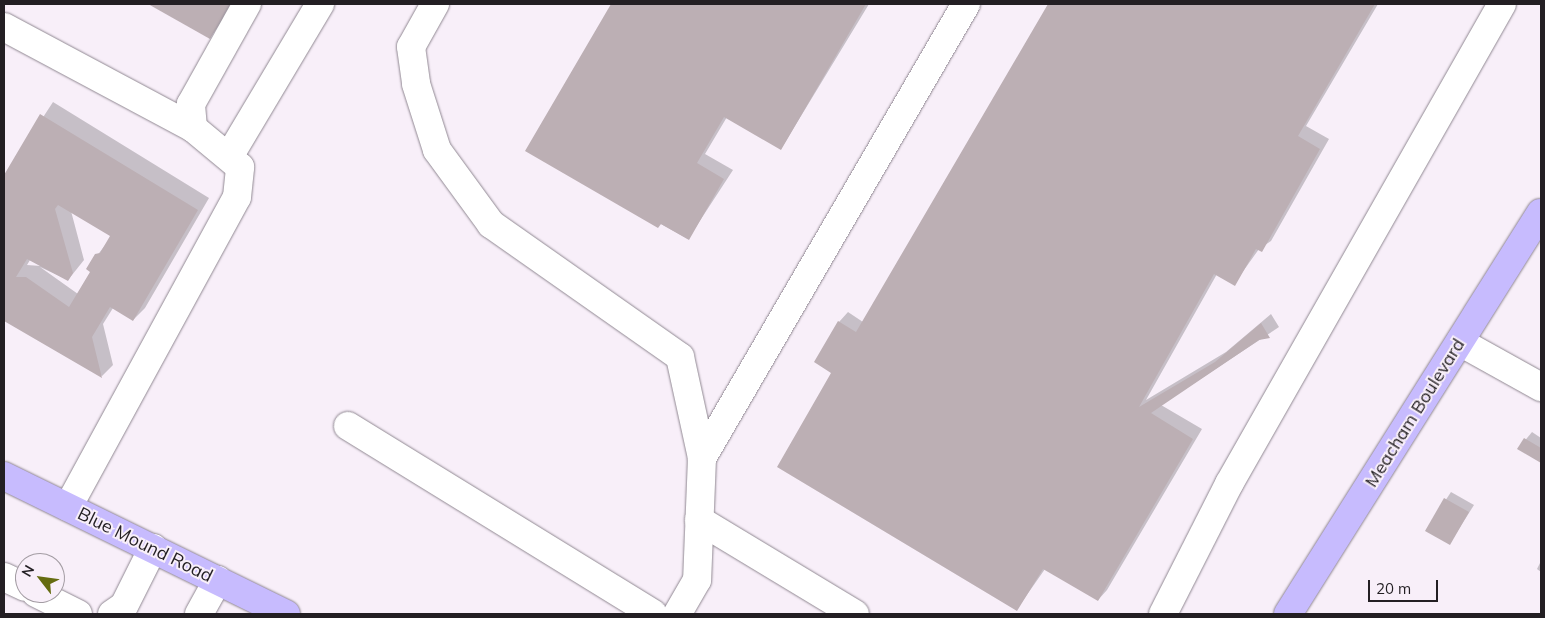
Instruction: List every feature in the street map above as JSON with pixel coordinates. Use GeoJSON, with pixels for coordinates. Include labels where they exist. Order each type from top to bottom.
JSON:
{"type":"FeatureCollection","features":[{"type":"Feature","properties":{"kind":"main road","name":"Meacham Boulevard"},"geometry":{"type":"LineString","coordinates":[[1288,614],[1541,213]]}},
{"type":"Feature","properties":{"kind":"main road","name":"Blue Mound Road"},"geometry":{"type":"LineString","coordinates":[[4,476],[286,614]]}},
{"type":"Feature","properties":{"kind":"lane"},"geometry":{"type":"LineString","coordinates":[[193,128],[191,104],[247,4]]}},
{"type":"Feature","properties":{"kind":"lane"},"geometry":{"type":"LineString","coordinates":[[230,155],[320,4]]}},
{"type":"Feature","properties":{"kind":"lane"},"geometry":{"type":"LineString","coordinates":[[434,4],[411,47],[416,84],[437,150],[492,224],[680,357],[702,458],[697,580],[677,614]]}},
{"type":"Feature","properties":{"kind":"lane"},"geometry":{"type":"LineString","coordinates":[[702,458],[966,4]]}},
{"type":"Feature","properties":{"kind":"lane"},"geometry":{"type":"LineString","coordinates":[[1163,614],[1229,484],[1502,4]]}},
{"type":"Feature","properties":{"kind":"lane"},"geometry":{"type":"LineString","coordinates":[[4,27],[193,128],[230,155],[240,167],[236,197],[68,507]]}},
{"type":"Feature","properties":{"kind":"lane"},"geometry":{"type":"LineString","coordinates":[[1460,342],[1541,387]]}},
{"type":"Feature","properties":{"kind":"lane"},"geometry":{"type":"LineString","coordinates":[[348,426],[653,614]]}},
{"type":"Feature","properties":{"kind":"lane"},"geometry":{"type":"LineString","coordinates":[[699,520],[855,614]]}},
{"type":"Feature","properties":{"kind":"lane"},"geometry":{"type":"LineString","coordinates":[[112,614],[124,606],[153,548]]}},
{"type":"Feature","properties":{"kind":"lane"},"geometry":{"type":"LineString","coordinates":[[199,614],[218,580]]}},
{"type":"Feature","properties":{"kind":"lane"},"geometry":{"type":"LineString","coordinates":[[56,603],[78,614]]}},
{"type":"Feature","properties":{"kind":"building"},"geometry":{"type":"Polygon","coordinates":[[[148,4],[230,4],[210,39],[148,4]]]}},
{"type":"Feature","properties":{"kind":"building"},"geometry":{"type":"Polygon","coordinates":[[[611,4],[866,4],[781,150],[724,117],[697,163],[724,179],[689,240],[661,224],[658,228],[525,151],[611,4]]]}},
{"type":"Feature","properties":{"kind":"building"},"geometry":{"type":"Polygon","coordinates":[[[1048,4],[1375,4],[1298,136],[1320,149],[1262,252],[1256,249],[1235,286],[1214,274],[1139,407],[1215,362],[1261,323],[1270,338],[1259,340],[1151,413],[1193,439],[1098,601],[1043,569],[1017,611],[777,467],[831,373],[814,362],[838,321],[856,332],[1048,4]]]}},
{"type":"Feature","properties":{"kind":"building"},"geometry":{"type":"Polygon","coordinates":[[[40,114],[198,210],[133,321],[110,307],[92,337],[102,378],[4,321],[4,175],[40,114]],[[58,205],[55,209],[73,273],[68,281],[27,259],[16,277],[26,277],[69,307],[90,272],[86,269],[95,254],[100,253],[110,236],[58,205]]]}},
{"type":"Feature","properties":{"kind":"building"},"geometry":{"type":"Polygon","coordinates":[[[1524,438],[1541,448],[1541,463],[1517,449],[1524,438]]]}},
{"type":"Feature","properties":{"kind":"building"},"geometry":{"type":"Polygon","coordinates":[[[1444,498],[1469,512],[1450,545],[1425,531],[1444,498]]]}}]}
